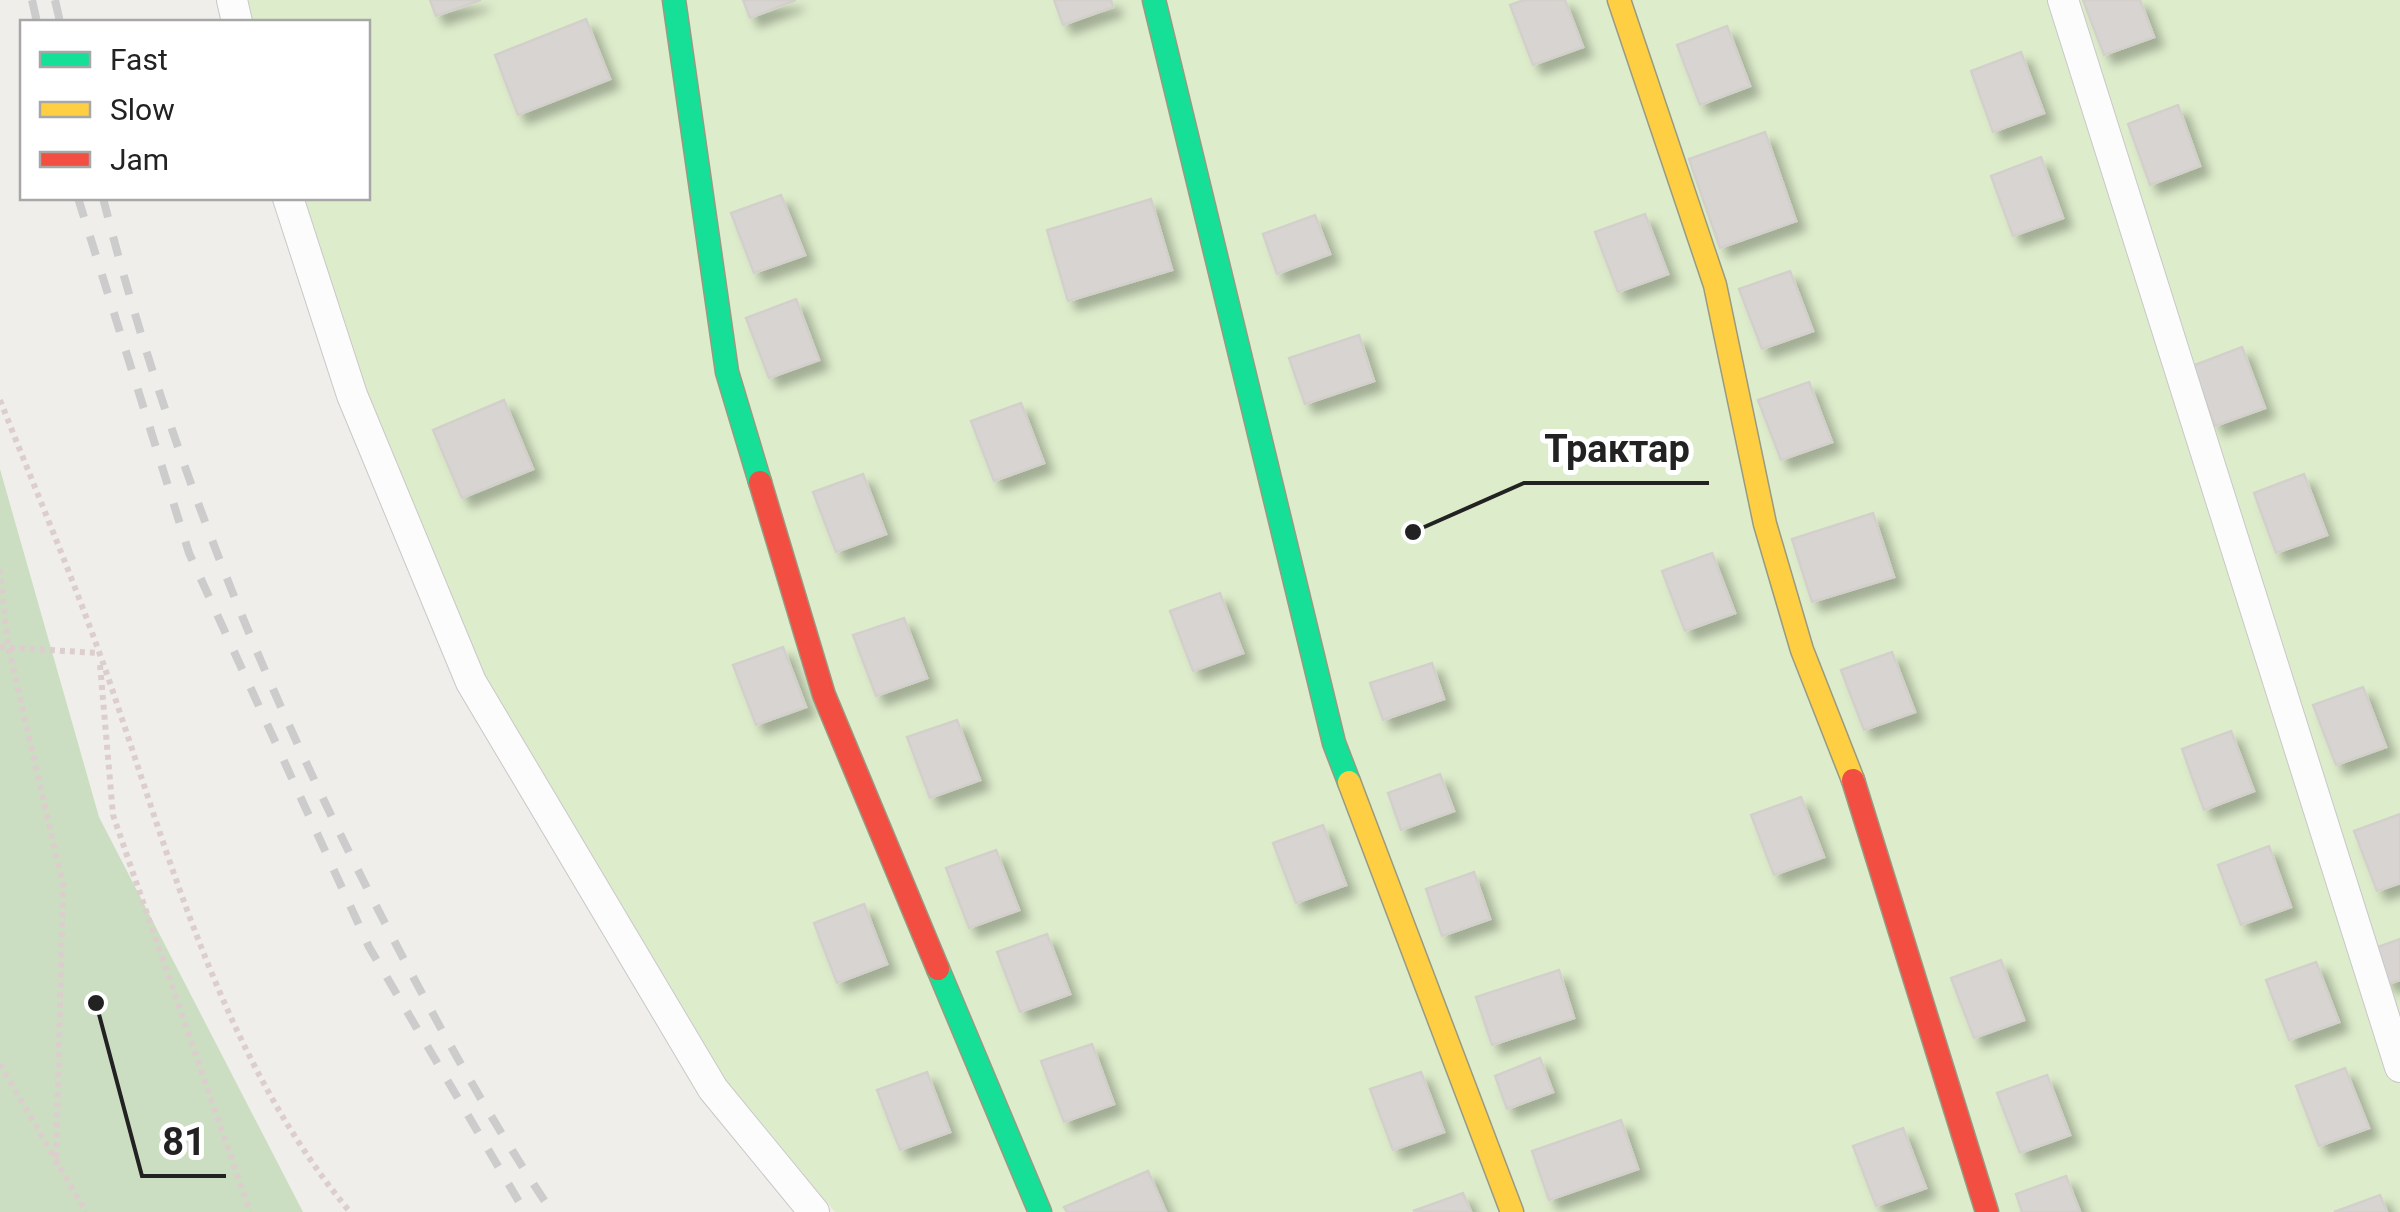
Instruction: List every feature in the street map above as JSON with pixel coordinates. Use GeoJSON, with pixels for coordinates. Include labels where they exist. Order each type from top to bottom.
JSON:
{"type":"FeatureCollection","features":[{"type":"Feature","properties":{"kind":"street"},"geometry":{"type":"LineString","coordinates":[[674,0],[727,372],[824,694],[1040,1212]]}},
{"type":"Feature","properties":{"kind":"street"},"geometry":{"type":"LineString","coordinates":[[1154,0],[1334,743],[1512,1212]]}},
{"type":"Feature","properties":{"kind":"street"},"geometry":{"type":"LineString","coordinates":[[1619,0],[1715,285],[1765,524],[1802,650],[1860,798],[1987,1212]]}},
{"type":"Feature","properties":{"kind":"street"},"geometry":{"type":"LineString","coordinates":[[2063,0],[2400,1067]]}},
{"type":"Feature","properties":{"kind":"street"},"geometry":{"type":"LineString","coordinates":[[289,200],[352,395],[471,682],[712,1089],[814,1212]]}},
{"type":"Feature","properties":{"kind":"path"},"geometry":{"type":"LineString","coordinates":[[0,400],[99,653],[204,960],[272,1096],[310,1161],[350,1212]]}},
{"type":"Feature","properties":{"kind":"path"},"geometry":{"type":"LineString","coordinates":[[0,569],[4,646],[63,885],[56,1166]]}},
{"type":"Feature","properties":{"kind":"path"},"geometry":{"type":"LineString","coordinates":[[4,646],[99,653]]}},
{"type":"Feature","properties":{"kind":"path"},"geometry":{"type":"LineString","coordinates":[[99,653],[113,815],[250,1212]]}},
{"type":"Feature","properties":{"kind":"path"},"geometry":{"type":"LineString","coordinates":[[0,1064],[86,1212]]}},
{"type":"Feature","properties":{"kind":"green space"},"geometry":{"type":"Polygon","coordinates":[[[248,0],[2400,0],[2400,1212],[835,1212],[726,1080],[485,675],[366,389],[305,200],[370,200],[370,20],[253,20],[248,0]]]}},
{"type":"Feature","properties":{"kind":"green space"},"geometry":{"type":"Polygon","coordinates":[[[0,469],[99,817],[303,1212],[0,1212],[0,469]]]}},
{"type":"Feature","properties":{"kind":"building"},"geometry":{"type":"Polygon","coordinates":[[[430,0],[481,0],[436,16],[430,0]]]}},
{"type":"Feature","properties":{"kind":"building"},"geometry":{"type":"Polygon","coordinates":[[[743,0],[796,0],[750,18],[743,0]]]}},
{"type":"Feature","properties":{"kind":"building"},"geometry":{"type":"Polygon","coordinates":[[[1054,0],[1111,0],[1113,7],[1063,25],[1054,0]]]}},
{"type":"Feature","properties":{"kind":"building"},"geometry":{"type":"Polygon","coordinates":[[[1524,0],[1565,0],[1583,47],[1533,65],[1510,5],[1524,0]]]}},
{"type":"Feature","properties":{"kind":"building"},"geometry":{"type":"Polygon","coordinates":[[[2083,0],[2140,0],[2154,37],[2104,55],[2083,0]]]}},
{"type":"Feature","properties":{"kind":"building"},"geometry":{"type":"Polygon","coordinates":[[[586,19],[610,79],[518,115],[495,55],[586,19]]]}},
{"type":"Feature","properties":{"kind":"building"},"geometry":{"type":"Polygon","coordinates":[[[1727,26],[1750,86],[1700,105],[1677,45],[1727,26]]]}},
{"type":"Feature","properties":{"kind":"building"},"geometry":{"type":"Polygon","coordinates":[[[2021,52],[2044,113],[1993,132],[1971,71],[2021,52]]]}},
{"type":"Feature","properties":{"kind":"building"},"geometry":{"type":"Polygon","coordinates":[[[2178,105],[2200,166],[2150,185],[2128,124],[2178,105]]]}},
{"type":"Feature","properties":{"kind":"building"},"geometry":{"type":"Polygon","coordinates":[[[1765,132],[1796,221],[1720,248],[1689,159],[1765,132]]]}},
{"type":"Feature","properties":{"kind":"building"},"geometry":{"type":"Polygon","coordinates":[[[2041,157],[2063,218],[2013,236],[1991,176],[2041,157]]]}},
{"type":"Feature","properties":{"kind":"building"},"geometry":{"type":"Polygon","coordinates":[[[781,195],[805,255],[754,273],[731,213],[781,195]]]}},
{"type":"Feature","properties":{"kind":"building"},"geometry":{"type":"Polygon","coordinates":[[[1151,199],[1172,270],[1068,301],[1047,230],[1151,199]]]}},
{"type":"Feature","properties":{"kind":"building"},"geometry":{"type":"Polygon","coordinates":[[[1645,214],[1668,274],[1618,292],[1595,232],[1645,214]]]}},
{"type":"Feature","properties":{"kind":"building"},"geometry":{"type":"Polygon","coordinates":[[[1315,215],[1330,254],[1277,274],[1263,234],[1315,215]]]}},
{"type":"Feature","properties":{"kind":"building"},"geometry":{"type":"Polygon","coordinates":[[[1790,271],[1813,331],[1762,349],[1739,289],[1790,271]]]}},
{"type":"Feature","properties":{"kind":"building"},"geometry":{"type":"Polygon","coordinates":[[[796,299],[819,360],[769,378],[746,318],[796,299]]]}},
{"type":"Feature","properties":{"kind":"building"},"geometry":{"type":"Polygon","coordinates":[[[1359,335],[1374,381],[1305,404],[1289,358],[1359,335]]]}},
{"type":"Feature","properties":{"kind":"building"},"geometry":{"type":"Polygon","coordinates":[[[2242,347],[2265,408],[2215,426],[2192,366],[2242,347]]]}},
{"type":"Feature","properties":{"kind":"building"},"geometry":{"type":"Polygon","coordinates":[[[1809,382],[1832,442],[1781,460],[1758,400],[1809,382]]]}},
{"type":"Feature","properties":{"kind":"building"},"geometry":{"type":"Polygon","coordinates":[[[504,400],[533,469],[462,498],[433,430],[504,400]]]}},
{"type":"Feature","properties":{"kind":"building"},"geometry":{"type":"Polygon","coordinates":[[[1021,403],[1044,463],[994,481],[971,421],[1021,403]]]}},
{"type":"Feature","properties":{"kind":"building"},"geometry":{"type":"Polygon","coordinates":[[[863,474],[886,534],[836,552],[813,492],[863,474]]]}},
{"type":"Feature","properties":{"kind":"building"},"geometry":{"type":"Polygon","coordinates":[[[2304,474],[2327,535],[2276,553],[2254,493],[2304,474]]]}},
{"type":"Feature","properties":{"kind":"building"},"geometry":{"type":"Polygon","coordinates":[[[1873,513],[1894,577],[1812,602],[1792,539],[1873,513]]]}},
{"type":"Feature","properties":{"kind":"building"},"geometry":{"type":"Polygon","coordinates":[[[1712,553],[1735,613],[1685,631],[1662,571],[1712,553]]]}},
{"type":"Feature","properties":{"kind":"building"},"geometry":{"type":"Polygon","coordinates":[[[1220,593],[1243,653],[1193,671],[1170,611],[1220,593]]]}},
{"type":"Feature","properties":{"kind":"building"},"geometry":{"type":"Polygon","coordinates":[[[904,618],[927,678],[876,696],[853,635],[904,618]]]}},
{"type":"Feature","properties":{"kind":"building"},"geometry":{"type":"Polygon","coordinates":[[[783,647],[806,707],[756,725],[733,665],[783,647]]]}},
{"type":"Feature","properties":{"kind":"building"},"geometry":{"type":"Polygon","coordinates":[[[1892,652],[1915,712],[1864,730],[1841,670],[1892,652]]]}},
{"type":"Feature","properties":{"kind":"building"},"geometry":{"type":"Polygon","coordinates":[[[1432,663],[1444,699],[1383,720],[1370,683],[1432,663]]]}},
{"type":"Feature","properties":{"kind":"building"},"geometry":{"type":"Polygon","coordinates":[[[2363,687],[2386,747],[2336,765],[2313,705],[2363,687]]]}},
{"type":"Feature","properties":{"kind":"building"},"geometry":{"type":"Polygon","coordinates":[[[957,720],[980,780],[930,798],[907,737],[957,720]]]}},
{"type":"Feature","properties":{"kind":"building"},"geometry":{"type":"Polygon","coordinates":[[[2231,731],[2254,791],[2204,810],[2182,749],[2231,731]]]}},
{"type":"Feature","properties":{"kind":"building"},"geometry":{"type":"Polygon","coordinates":[[[1440,774],[1454,811],[1401,830],[1388,793],[1440,774]]]}},
{"type":"Feature","properties":{"kind":"building"},"geometry":{"type":"Polygon","coordinates":[[[1801,797],[1824,857],[1774,875],[1751,815],[1801,797]]]}},
{"type":"Feature","properties":{"kind":"building"},"geometry":{"type":"Polygon","coordinates":[[[2400,814],[2400,883],[2377,891],[2354,831],[2400,814]]]}},
{"type":"Feature","properties":{"kind":"building"},"geometry":{"type":"Polygon","coordinates":[[[1323,825],[1346,885],[1296,903],[1273,843],[1323,825]]]}},
{"type":"Feature","properties":{"kind":"building"},"geometry":{"type":"Polygon","coordinates":[[[2269,846],[2291,907],[2241,925],[2218,865],[2269,846]]]}},
{"type":"Feature","properties":{"kind":"building"},"geometry":{"type":"Polygon","coordinates":[[[996,850],[1019,910],[969,928],[946,868],[996,850]]]}},
{"type":"Feature","properties":{"kind":"building"},"geometry":{"type":"Polygon","coordinates":[[[1474,872],[1490,919],[1442,936],[1426,889],[1474,872]]]}},
{"type":"Feature","properties":{"kind":"building"},"geometry":{"type":"Polygon","coordinates":[[[864,904],[887,964],[837,983],[814,923],[864,904]]]}},
{"type":"Feature","properties":{"kind":"building"},"geometry":{"type":"Polygon","coordinates":[[[1047,934],[1070,994],[1020,1012],[997,952],[1047,934]]]}},
{"type":"Feature","properties":{"kind":"building"},"geometry":{"type":"Polygon","coordinates":[[[2400,939],[2400,980],[2387,984],[2375,948],[2400,939]]]}},
{"type":"Feature","properties":{"kind":"building"},"geometry":{"type":"Polygon","coordinates":[[[2001,960],[2024,1020],[1974,1038],[1951,978],[2001,960]]]}},
{"type":"Feature","properties":{"kind":"building"},"geometry":{"type":"Polygon","coordinates":[[[2316,962],[2339,1022],[2289,1040],[2266,980],[2316,962]]]}},
{"type":"Feature","properties":{"kind":"building"},"geometry":{"type":"Polygon","coordinates":[[[1559,970],[1574,1018],[1492,1045],[1476,997],[1559,970]]]}},
{"type":"Feature","properties":{"kind":"building"},"geometry":{"type":"Polygon","coordinates":[[[1092,1044],[1114,1104],[1064,1122],[1041,1061],[1092,1044]]]}},
{"type":"Feature","properties":{"kind":"building"},"geometry":{"type":"Polygon","coordinates":[[[1540,1058],[1553,1092],[1507,1109],[1495,1076],[1540,1058]]]}},
{"type":"Feature","properties":{"kind":"building"},"geometry":{"type":"Polygon","coordinates":[[[2345,1068],[2369,1128],[2319,1146],[2296,1086],[2345,1068]]]}},
{"type":"Feature","properties":{"kind":"building"},"geometry":{"type":"Polygon","coordinates":[[[927,1072],[950,1132],[900,1150],[877,1090],[927,1072]]]}},
{"type":"Feature","properties":{"kind":"building"},"geometry":{"type":"Polygon","coordinates":[[[1421,1072],[1444,1132],[1393,1150],[1370,1089],[1421,1072]]]}},
{"type":"Feature","properties":{"kind":"building"},"geometry":{"type":"Polygon","coordinates":[[[2047,1075],[2070,1135],[2020,1153],[1997,1093],[2047,1075]]]}},
{"type":"Feature","properties":{"kind":"building"},"geometry":{"type":"Polygon","coordinates":[[[1621,1120],[1638,1169],[1549,1200],[1532,1151],[1621,1120]]]}},
{"type":"Feature","properties":{"kind":"building"},"geometry":{"type":"Polygon","coordinates":[[[1903,1128],[1926,1188],[1876,1206],[1853,1146],[1903,1128]]]}},
{"type":"Feature","properties":{"kind":"building"},"geometry":{"type":"Polygon","coordinates":[[[1148,1171],[1166,1212],[1067,1212],[1064,1207],[1148,1171]]]}},
{"type":"Feature","properties":{"kind":"building"},"geometry":{"type":"Polygon","coordinates":[[[2066,1176],[2080,1212],[2022,1212],[2016,1194],[2066,1176]]]}},
{"type":"Feature","properties":{"kind":"building"},"geometry":{"type":"Polygon","coordinates":[[[1463,1193],[1471,1212],[1413,1211],[1463,1193]]]}},
{"type":"Feature","properties":{"kind":"building"},"geometry":{"type":"Polygon","coordinates":[[[2380,1195],[2387,1212],[2334,1212],[2380,1195]]]}},
{"type":"Feature","properties":{"kind":"railway"},"geometry":{"type":"LineString","coordinates":[[32,0],[37,20]]}},
{"type":"Feature","properties":{"kind":"railway"},"geometry":{"type":"LineString","coordinates":[[55,0],[60,20]]}},
{"type":"Feature","properties":{"kind":"railway"},"geometry":{"type":"LineString","coordinates":[[79,200],[189,553],[369,947],[525,1212]]}},
{"type":"Feature","properties":{"kind":"railway"},"geometry":{"type":"LineString","coordinates":[[104,200],[157,385],[189,477],[299,748],[424,997],[485,1106],[552,1212]]}},
{"type":"Feature","properties":{"kind":"traffic: fast"},"geometry":{"type":"LineString","coordinates":[[674,0],[727,372],[760,482]]}},
{"type":"Feature","properties":{"kind":"traffic: fast"},"geometry":{"type":"LineString","coordinates":[[1154,0],[1334,743],[1349,782]]}},
{"type":"Feature","properties":{"kind":"traffic: fast"},"geometry":{"type":"LineString","coordinates":[[938,969],[1040,1212]]}},
{"type":"Feature","properties":{"kind":"traffic: slow"},"geometry":{"type":"LineString","coordinates":[[1619,0],[1715,285],[1765,524],[1802,650],[1853,780]]}},
{"type":"Feature","properties":{"kind":"traffic: slow"},"geometry":{"type":"LineString","coordinates":[[1349,782],[1512,1212]]}},
{"type":"Feature","properties":{"kind":"traffic: jam"},"geometry":{"type":"LineString","coordinates":[[760,482],[824,695],[938,969]]}},
{"type":"Feature","properties":{"kind":"traffic: jam"},"geometry":{"type":"LineString","coordinates":[[1853,780],[1987,1212]]}},
{"type":"Feature","properties":{"kind":"place","name":"Трактар"},"geometry":{"type":"Point","coordinates":[1413,532]}},
{"type":"Feature","properties":{"kind":"place","name":"81"},"geometry":{"type":"Point","coordinates":[96,1003]}}]}
